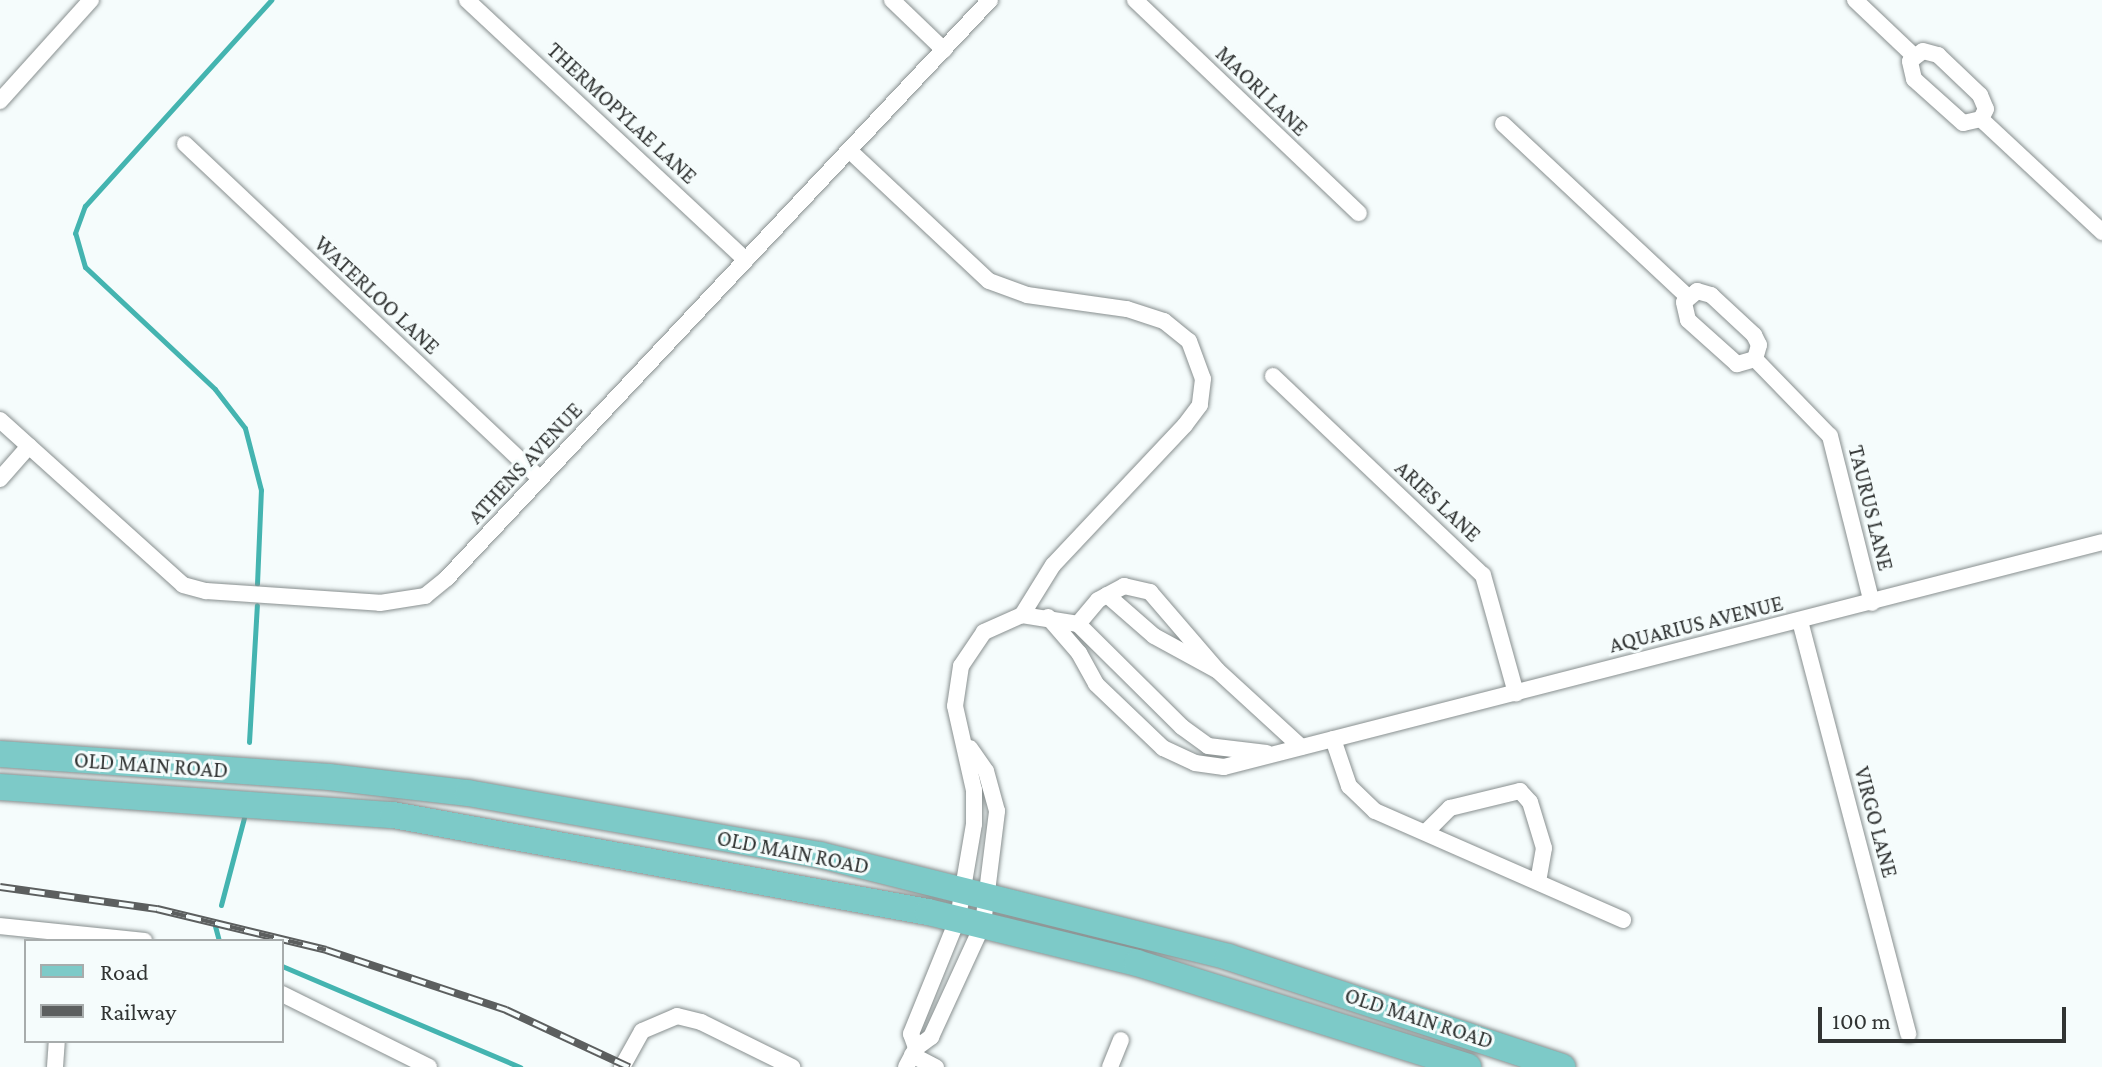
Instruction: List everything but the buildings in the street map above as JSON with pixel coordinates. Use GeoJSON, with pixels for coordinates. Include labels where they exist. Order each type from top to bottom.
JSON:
{"type":"FeatureCollection","features":[{"type":"Feature","properties":{"kind":"main road","name":"OLD MAIN ROAD"},"geometry":{"type":"LineString","coordinates":[[0,754],[329,777],[468,793],[820,855],[1228,957],[1562,1067]]}},
{"type":"Feature","properties":{"kind":"main road","name":"OLD MAIN ROAD"},"geometry":{"type":"LineString","coordinates":[[0,787],[393,815],[971,921],[1167,972],[1468,1067]]}},
{"type":"Feature","properties":{"kind":"street","name":"THERMOPYLAE LANE"},"geometry":{"type":"LineString","coordinates":[[467,0],[746,260]]}},
{"type":"Feature","properties":{"kind":"street"},"geometry":{"type":"LineString","coordinates":[[892,0],[944,50]]}},
{"type":"Feature","properties":{"kind":"street","name":"ATHENS AVENUE"},"geometry":{"type":"LineString","coordinates":[[0,420],[183,585],[206,591],[380,603],[412,600],[436,589],[990,0]]}},
{"type":"Feature","properties":{"kind":"street","name":"MAORI LANE"},"geometry":{"type":"LineString","coordinates":[[1135,0],[1359,213]]}},
{"type":"Feature","properties":{"kind":"street"},"geometry":{"type":"LineString","coordinates":[[1855,0],[1914,56]]}},
{"type":"Feature","properties":{"kind":"street"},"geometry":{"type":"LineString","coordinates":[[0,101],[82,3]]}},
{"type":"Feature","properties":{"kind":"street"},"geometry":{"type":"LineString","coordinates":[[1914,56],[1923,51],[1938,55],[1984,99],[1981,119]]}},
{"type":"Feature","properties":{"kind":"street"},"geometry":{"type":"LineString","coordinates":[[1914,56],[1911,74],[1925,90],[1963,123],[1981,119]]}},
{"type":"Feature","properties":{"kind":"street"},"geometry":{"type":"LineString","coordinates":[[1981,119],[2102,232]]}},
{"type":"Feature","properties":{"kind":"street","name":"TAURUS LANE"},"geometry":{"type":"LineString","coordinates":[[1503,124],[1687,296]]}},
{"type":"Feature","properties":{"kind":"street","name":"WATERLOO LANE"},"geometry":{"type":"LineString","coordinates":[[185,144],[540,478]]}},
{"type":"Feature","properties":{"kind":"street"},"geometry":{"type":"LineString","coordinates":[[850,151],[989,281],[1027,295],[1138,312],[1179,329],[1198,355],[1203,379],[1200,405],[1053,565],[1022,615]]}},
{"type":"Feature","properties":{"kind":"street","name":"TAURUS LANE"},"geometry":{"type":"LineString","coordinates":[[1687,296],[1707,292],[1744,326],[1759,345],[1755,359]]}},
{"type":"Feature","properties":{"kind":"street","name":"TAURUS LANE"},"geometry":{"type":"LineString","coordinates":[[1687,296],[1684,315],[1699,330],[1737,364],[1755,359]]}},
{"type":"Feature","properties":{"kind":"street","name":"TAURUS LANE"},"geometry":{"type":"LineString","coordinates":[[1755,359],[1830,436],[1872,603]]}},
{"type":"Feature","properties":{"kind":"street","name":"ARIES LANE"},"geometry":{"type":"LineString","coordinates":[[1273,376],[1483,575],[1516,693]]}},
{"type":"Feature","properties":{"kind":"street"},"geometry":{"type":"LineString","coordinates":[[0,479],[29,446]]}},
{"type":"Feature","properties":{"kind":"street","name":"AQUARIUS AVENUE"},"geometry":{"type":"LineString","coordinates":[[1048,617],[1079,653],[1096,684],[1172,754],[1224,767],[1256,763],[1333,739],[2102,542]]}},
{"type":"Feature","properties":{"kind":"street"},"geometry":{"type":"LineString","coordinates":[[911,1057],[912,1028],[971,921],[975,892],[975,807],[967,743],[955,706],[961,666],[984,632],[1022,615],[1078,624],[1107,595],[1124,586],[1150,592],[1217,670],[1293,750]]}},
{"type":"Feature","properties":{"kind":"street"},"geometry":{"type":"LineString","coordinates":[[1107,595],[1154,636],[1217,670]]}},
{"type":"Feature","properties":{"kind":"street","name":"VIRGO LANE"},"geometry":{"type":"LineString","coordinates":[[1800,621],[1908,1034]]}},
{"type":"Feature","properties":{"kind":"street","name":"AQUARIUS AVENUE"},"geometry":{"type":"LineString","coordinates":[[1078,624],[1171,717],[1208,746],[1249,754],[1293,750]]}},
{"type":"Feature","properties":{"kind":"street"},"geometry":{"type":"LineString","coordinates":[[1333,739],[1356,795],[1375,811],[1427,831],[1623,920]]}},
{"type":"Feature","properties":{"kind":"street"},"geometry":{"type":"LineString","coordinates":[[911,1057],[931,1037],[971,921],[995,798],[986,771],[967,743]]}},
{"type":"Feature","properties":{"kind":"street"},"geometry":{"type":"LineString","coordinates":[[1427,831],[1450,808],[1520,791],[1530,802],[1544,848],[1538,881]]}},
{"type":"Feature","properties":{"kind":"street"},"geometry":{"type":"LineString","coordinates":[[0,926],[62,936],[111,939]]}},
{"type":"Feature","properties":{"kind":"street"},"geometry":{"type":"LineString","coordinates":[[284,995],[429,1067]]}},
{"type":"Feature","properties":{"kind":"street"},"geometry":{"type":"LineString","coordinates":[[622,1067],[642,1031],[677,1016],[701,1022],[792,1067]]}},
{"type":"Feature","properties":{"kind":"street"},"geometry":{"type":"LineString","coordinates":[[1110,1067],[1121,1040]]}},
{"type":"Feature","properties":{"kind":"street"},"geometry":{"type":"LineString","coordinates":[[55,1067],[57,1043]]}},
{"type":"Feature","properties":{"kind":"street"},"geometry":{"type":"LineString","coordinates":[[911,1057],[936,1067]]}},
{"type":"Feature","properties":{"kind":"waterway"},"geometry":{"type":"LineString","coordinates":[[257,584],[261,490],[245,428],[215,389],[85,267],[75,233],[85,206],[271,0]]}},
{"type":"Feature","properties":{"kind":"waterway"},"geometry":{"type":"LineString","coordinates":[[249,742],[257,605]]}},
{"type":"Feature","properties":{"kind":"waterway"},"geometry":{"type":"LineString","coordinates":[[221,905],[244,818]]}},
{"type":"Feature","properties":{"kind":"waterway"},"geometry":{"type":"LineString","coordinates":[[215,926],[218,939]]}},
{"type":"Feature","properties":{"kind":"waterway"},"geometry":{"type":"LineString","coordinates":[[284,967],[520,1067]]}},
{"type":"Feature","properties":{"kind":"railway"},"geometry":{"type":"LineString","coordinates":[[0,887],[157,909],[281,939]]}},
{"type":"Feature","properties":{"kind":"railway"},"geometry":{"type":"LineString","coordinates":[[284,940],[326,950],[506,1010],[629,1067]]}}]}
